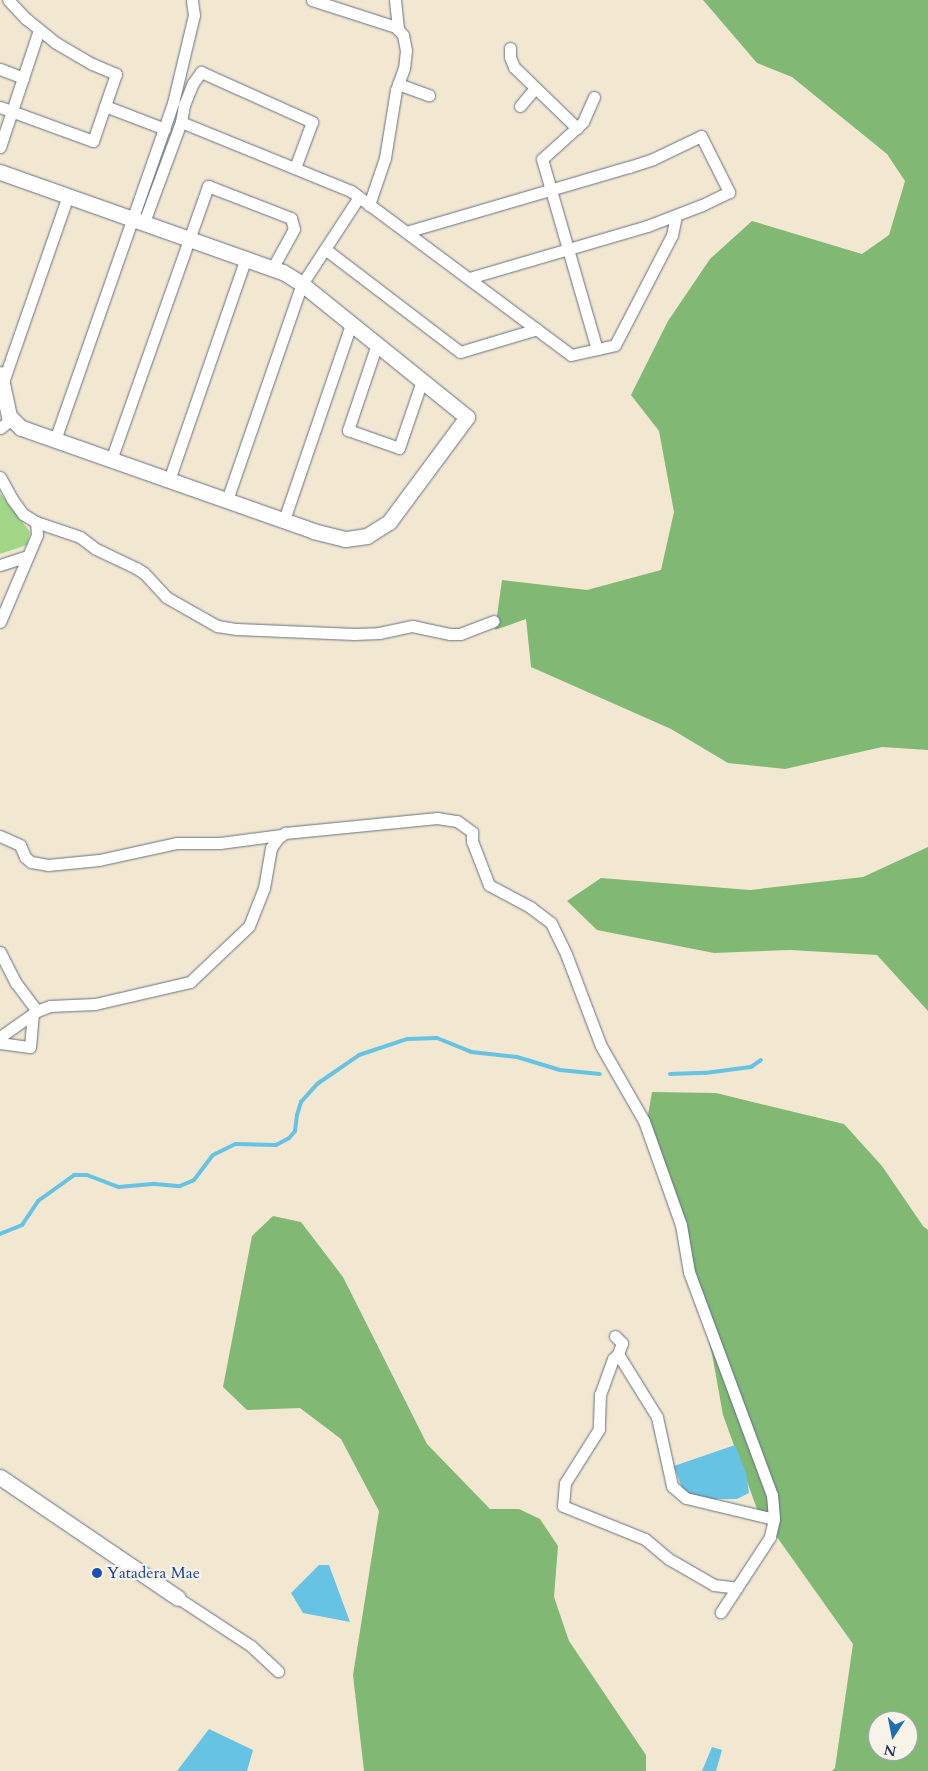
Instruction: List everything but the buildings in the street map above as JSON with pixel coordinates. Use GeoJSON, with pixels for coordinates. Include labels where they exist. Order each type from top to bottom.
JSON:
{"type":"FeatureCollection","features":[{"type":"Feature","properties":{"kind":"street"},"geometry":{"type":"LineString","coordinates":[[0,107],[93,141],[116,74],[68,51],[39,30],[8,0]]}},
{"type":"Feature","properties":{"kind":"street"},"geometry":{"type":"LineString","coordinates":[[138,220],[187,50],[194,15],[192,0]]}},
{"type":"Feature","properties":{"kind":"street"},"geometry":{"type":"LineString","coordinates":[[226,500],[302,284],[325,249],[364,201],[385,158],[398,84],[404,68],[406,50],[403,35],[396,27],[312,0]]}},
{"type":"Feature","properties":{"kind":"street"},"geometry":{"type":"LineString","coordinates":[[395,0],[398,30]]}},
{"type":"Feature","properties":{"kind":"street"},"geometry":{"type":"LineString","coordinates":[[0,147],[39,30]]}},
{"type":"Feature","properties":{"kind":"street"},"geometry":{"type":"LineString","coordinates":[[510,48],[510,57],[514,67],[577,128]]}},
{"type":"Feature","properties":{"kind":"street"},"geometry":{"type":"LineString","coordinates":[[0,69],[23,78]]}},
{"type":"Feature","properties":{"kind":"street"},"geometry":{"type":"LineString","coordinates":[[55,440],[138,220],[180,122],[184,105],[193,83],[201,72],[312,122],[295,168]]}},
{"type":"Feature","properties":{"kind":"street"},"geometry":{"type":"LineString","coordinates":[[398,84],[429,95]]}},
{"type":"Feature","properties":{"kind":"street"},"geometry":{"type":"LineString","coordinates":[[520,106],[535,88]]}},
{"type":"Feature","properties":{"kind":"street"},"geometry":{"type":"LineString","coordinates":[[594,97],[583,122],[542,159],[596,349]]}},
{"type":"Feature","properties":{"kind":"street"},"geometry":{"type":"LineString","coordinates":[[105,106],[165,129]]}},
{"type":"Feature","properties":{"kind":"street"},"geometry":{"type":"LineString","coordinates":[[180,122],[341,186],[469,278],[571,355],[615,345],[672,235],[676,216]]}},
{"type":"Feature","properties":{"kind":"street"},"geometry":{"type":"LineString","coordinates":[[406,232],[653,158],[701,136],[729,192],[676,216],[469,278]]}},
{"type":"Feature","properties":{"kind":"street"},"geometry":{"type":"LineString","coordinates":[[0,172],[273,268],[302,284],[467,417],[388,522],[367,536],[345,539],[284,520],[6,424],[6,406],[1,380],[68,196]]}},
{"type":"Feature","properties":{"kind":"street"},"geometry":{"type":"LineString","coordinates":[[111,460],[188,238],[208,186],[291,218],[294,229],[273,268]]}},
{"type":"Feature","properties":{"kind":"street"},"geometry":{"type":"LineString","coordinates":[[325,249],[460,352],[537,329]]}},
{"type":"Feature","properties":{"kind":"street"},"geometry":{"type":"LineString","coordinates":[[169,480],[246,258]]}},
{"type":"Feature","properties":{"kind":"street"},"geometry":{"type":"LineString","coordinates":[[284,520],[351,324]]}},
{"type":"Feature","properties":{"kind":"street"},"geometry":{"type":"LineString","coordinates":[[377,344],[348,430],[399,448],[422,380]]}},
{"type":"Feature","properties":{"kind":"street"},"geometry":{"type":"LineString","coordinates":[[0,476],[23,514],[36,522],[87,541],[96,549],[144,573],[166,597],[217,626],[354,634],[379,633],[412,626],[450,634],[460,634],[494,621]]}},
{"type":"Feature","properties":{"kind":"street"},"geometry":{"type":"LineString","coordinates":[[0,622],[36,535],[36,522]]}},
{"type":"Feature","properties":{"kind":"street"},"geometry":{"type":"LineString","coordinates":[[0,565],[28,556]]}},
{"type":"Feature","properties":{"kind":"street"},"geometry":{"type":"LineString","coordinates":[[0,836],[20,845],[25,857],[31,862],[48,865],[98,860],[177,843],[220,843],[281,835],[290,832],[437,818],[457,821],[472,832],[472,841],[489,885],[530,907],[551,923],[566,954],[601,1046],[644,1121],[681,1224],[689,1272],[772,1495],[774,1519],[770,1536],[721,1612]]}},
{"type":"Feature","properties":{"kind":"street"},"geometry":{"type":"LineString","coordinates":[[0,1037],[35,1013],[50,1006],[95,1004],[190,982],[249,926],[264,888],[271,848],[281,835]]}},
{"type":"Feature","properties":{"kind":"street"},"geometry":{"type":"LineString","coordinates":[[0,952],[6,976],[35,1013],[30,1047],[0,1043]]}},
{"type":"Feature","properties":{"kind":"street"},"geometry":{"type":"LineString","coordinates":[[615,1336],[622,1343],[618,1354],[613,1359],[600,1394],[599,1429],[565,1483],[563,1506],[646,1539],[669,1559],[714,1585],[737,1588]]}},
{"type":"Feature","properties":{"kind":"street"},"geometry":{"type":"LineString","coordinates":[[618,1354],[657,1417],[672,1486],[686,1498],[774,1519]]}},
{"type":"Feature","properties":{"kind":"street"},"geometry":{"type":"LineString","coordinates":[[0,1478],[251,1646],[278,1671]]}},
{"type":"Feature","properties":{"kind":"green space"},"geometry":{"type":"Polygon","coordinates":[[[703,0],[928,0],[928,750],[882,747],[785,769],[728,763],[671,729],[531,667],[526,619],[495,630],[502,580],[587,590],[661,570],[674,512],[659,431],[631,395],[668,321],[710,259],[752,221],[862,254],[889,235],[905,181],[887,154],[792,77],[757,63],[703,0]]]}},
{"type":"Feature","properties":{"kind":"green space"},"geometry":{"type":"Polygon","coordinates":[[[0,493],[30,532],[27,545],[0,554],[0,493]]]}},
{"type":"Feature","properties":{"kind":"green space"},"geometry":{"type":"Polygon","coordinates":[[[928,847],[928,1011],[877,955],[790,950],[714,953],[597,930],[567,901],[601,878],[750,890],[863,877],[928,847]]]}},
{"type":"Feature","properties":{"kind":"green space"},"geometry":{"type":"Polygon","coordinates":[[[652,1092],[716,1093],[844,1124],[882,1166],[923,1226],[928,1230],[928,1771],[832,1771],[835,1768],[853,1644],[757,1509],[723,1415],[712,1354],[648,1115],[652,1092]]]}},
{"type":"Feature","properties":{"kind":"green space"},"geometry":{"type":"Polygon","coordinates":[[[273,1216],[301,1222],[343,1277],[427,1444],[490,1509],[519,1509],[540,1519],[558,1546],[554,1597],[569,1641],[646,1755],[646,1771],[364,1771],[353,1675],[379,1511],[341,1439],[300,1408],[247,1410],[223,1387],[252,1236],[273,1216]]]}},
{"type":"Feature","properties":{"kind":"water"},"geometry":{"type":"Polygon","coordinates":[[[735,1445],[746,1473],[749,1493],[737,1499],[704,1499],[688,1494],[682,1488],[674,1466],[735,1445]]]}},
{"type":"Feature","properties":{"kind":"water"},"geometry":{"type":"Polygon","coordinates":[[[319,1565],[329,1565],[350,1622],[303,1613],[291,1593],[319,1565]]]}},
{"type":"Feature","properties":{"kind":"water"},"geometry":{"type":"Polygon","coordinates":[[[209,1729],[253,1750],[247,1771],[177,1771],[209,1729]]]}},
{"type":"Feature","properties":{"kind":"water"},"geometry":{"type":"Polygon","coordinates":[[[712,1747],[722,1750],[716,1771],[702,1771],[712,1747]]]}},
{"type":"Feature","properties":{"kind":"waterway"},"geometry":{"type":"LineString","coordinates":[[0,1234],[22,1225],[38,1201],[74,1175],[87,1175],[119,1187],[155,1184],[180,1186],[194,1180],[213,1155],[236,1144],[276,1145],[289,1138],[295,1131],[301,1102],[317,1084],[359,1055],[407,1039],[437,1038],[471,1052],[517,1057],[560,1070],[600,1074]]}},
{"type":"Feature","properties":{"kind":"waterway"},"geometry":{"type":"LineString","coordinates":[[670,1074],[705,1073],[751,1067],[761,1060]]}},
{"type":"Feature","properties":{"kind":"place","name":"Yatadera Mae"},"geometry":{"type":"Point","coordinates":[97,1573]}}]}
